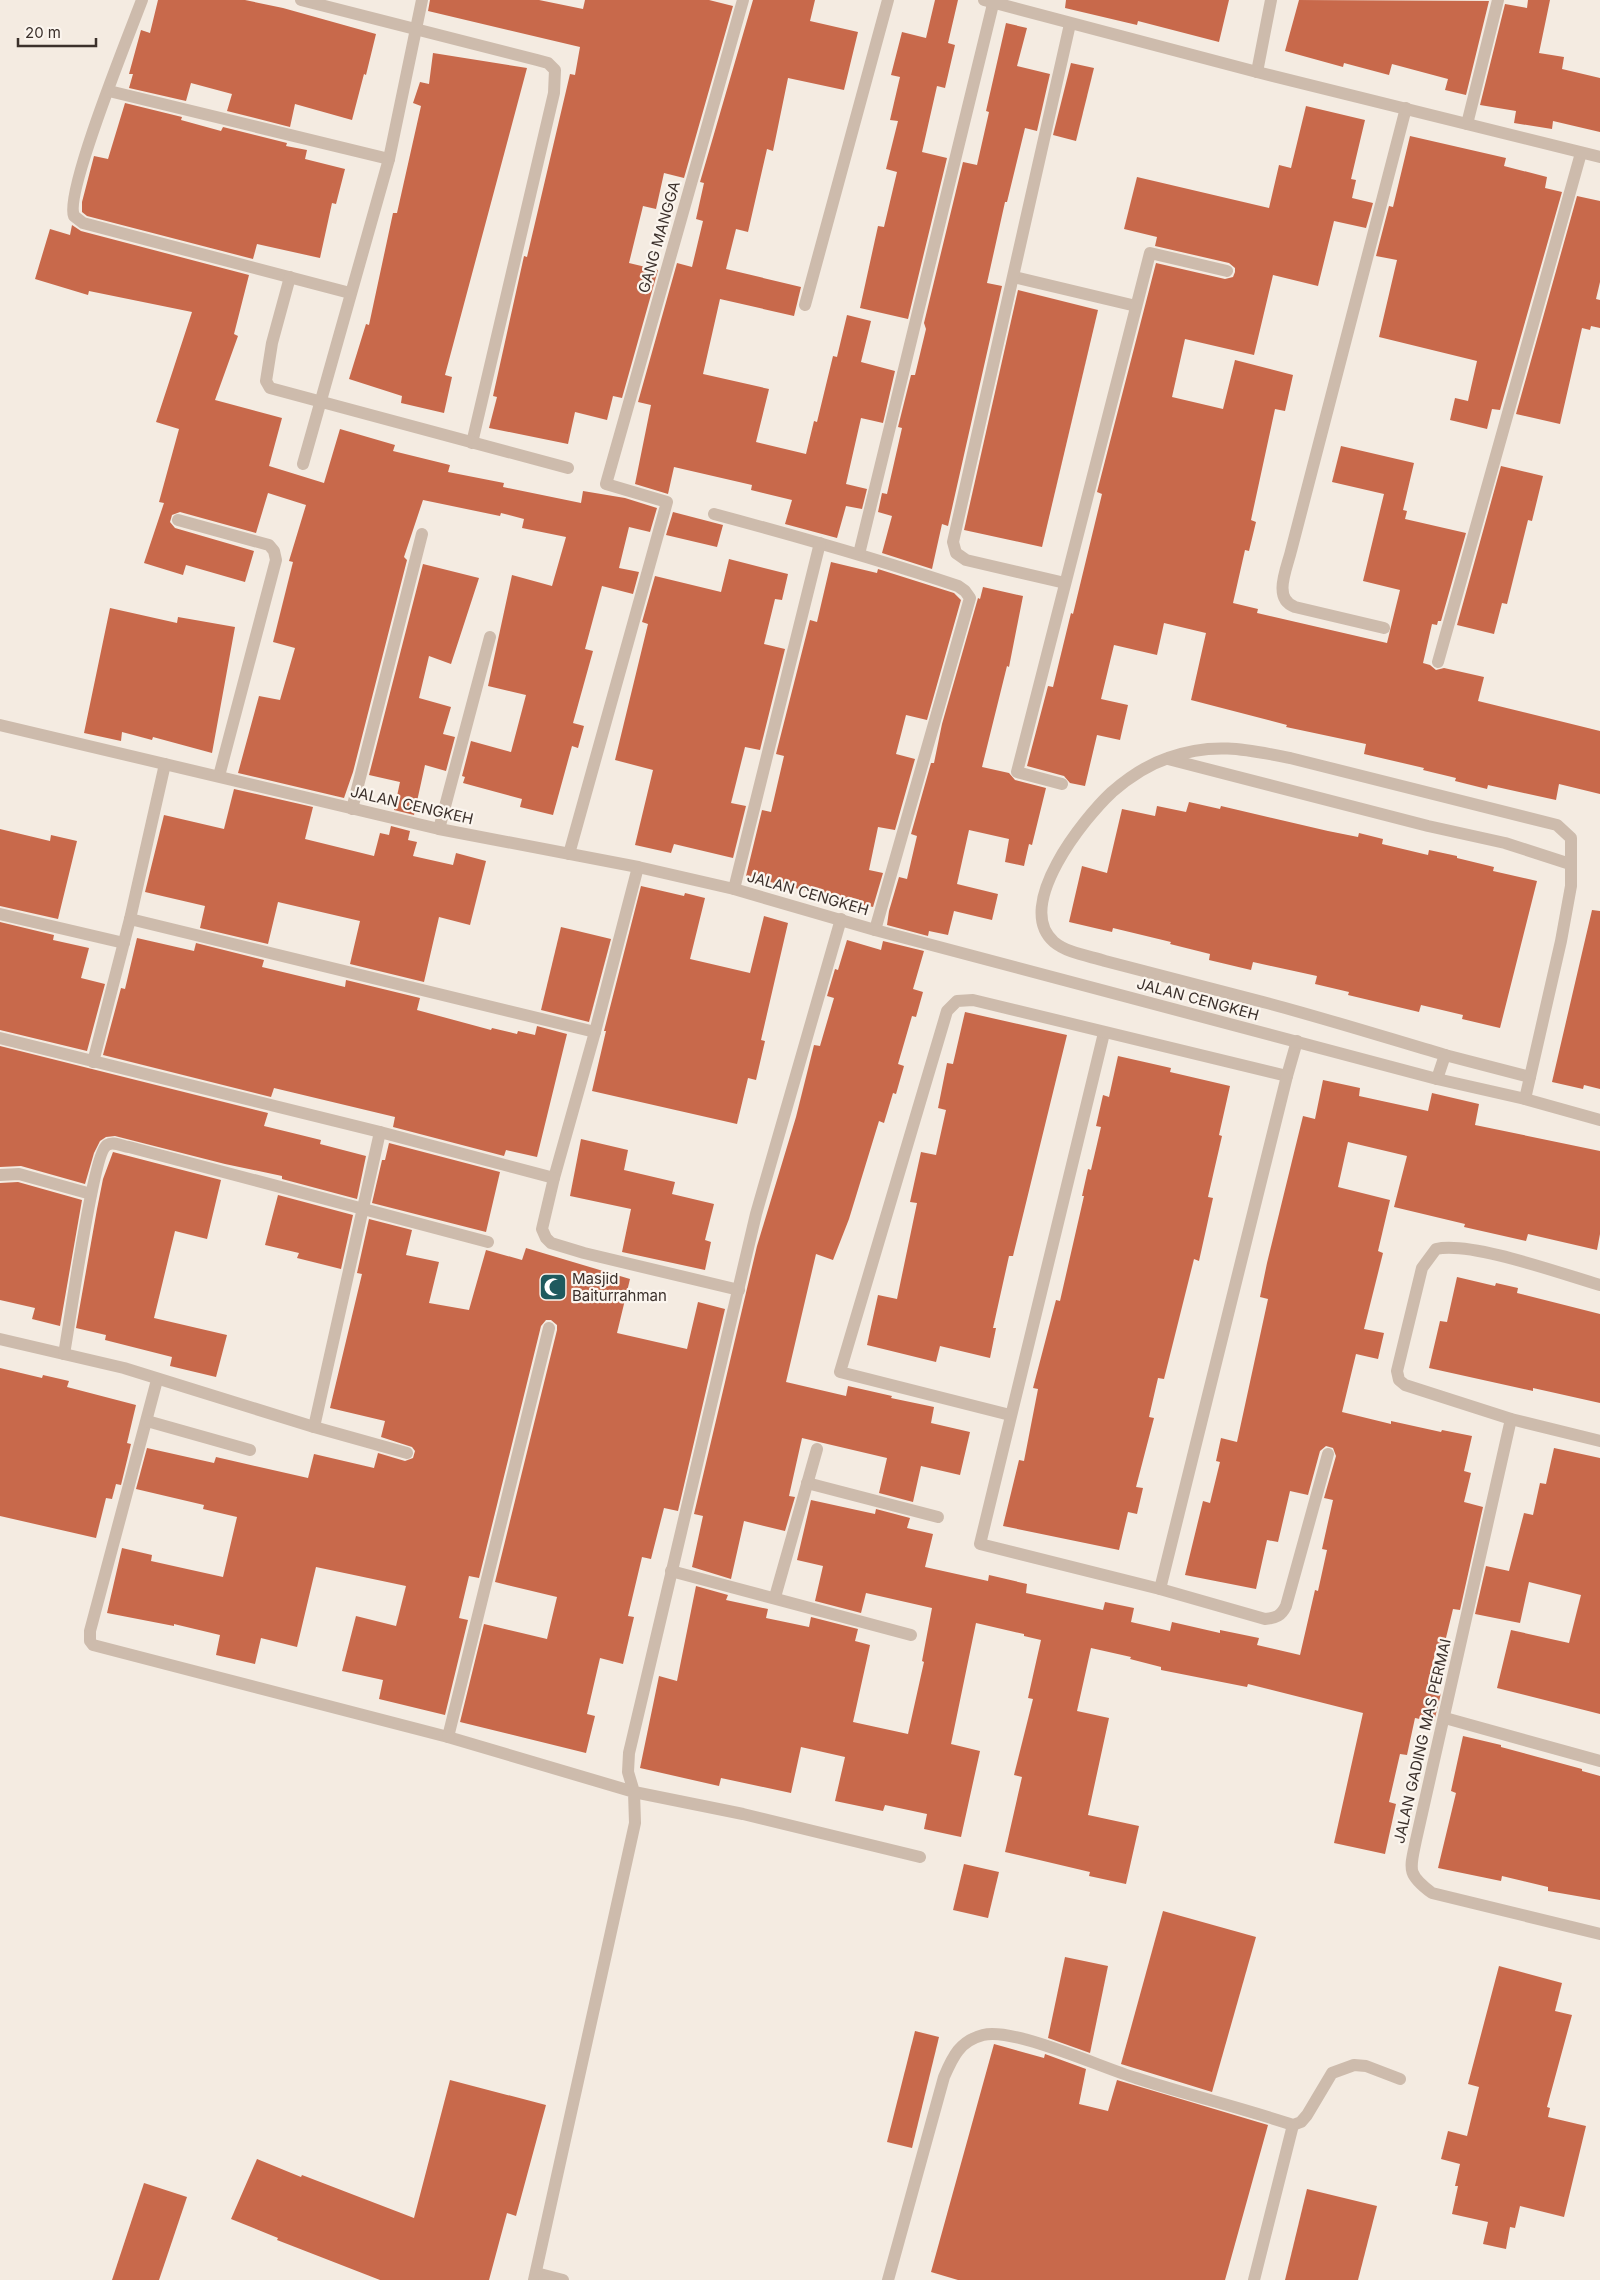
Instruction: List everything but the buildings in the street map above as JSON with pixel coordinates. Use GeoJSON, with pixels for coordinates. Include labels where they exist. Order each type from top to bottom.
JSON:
{"type":"FeatureCollection","features":[{"type":"Feature","properties":{"kind":"street"},"geometry":{"type":"LineString","coordinates":[[142,0],[86,148],[72,204],[74,216],[83,223],[350,293]]}},
{"type":"Feature","properties":{"kind":"street"},"geometry":{"type":"LineString","coordinates":[[301,0],[537,60],[553,67],[556,73],[554,93],[472,443]]}},
{"type":"Feature","properties":{"kind":"street"},"geometry":{"type":"LineString","coordinates":[[303,464],[389,159],[422,0]]}},
{"type":"Feature","properties":{"kind":"street","name":"GANG MANGGA"},"geometry":{"type":"LineString","coordinates":[[569,854],[667,502],[606,484],[743,0]]}},
{"type":"Feature","properties":{"kind":"street"},"geometry":{"type":"LineString","coordinates":[[805,305],[888,0]]}},
{"type":"Feature","properties":{"kind":"street"},"geometry":{"type":"LineString","coordinates":[[1257,72],[1271,0]]}},
{"type":"Feature","properties":{"kind":"street"},"geometry":{"type":"LineString","coordinates":[[1467,124],[1498,0]]}},
{"type":"Feature","properties":{"kind":"street"},"geometry":{"type":"LineString","coordinates":[[859,554],[990,1],[1070,24],[1257,72],[1600,157]]}},
{"type":"Feature","properties":{"kind":"street"},"geometry":{"type":"LineString","coordinates":[[1065,583],[966,560],[956,553],[953,548],[1070,24]]}},
{"type":"Feature","properties":{"kind":"street"},"geometry":{"type":"LineString","coordinates":[[109,91],[389,159]]}},
{"type":"Feature","properties":{"kind":"street"},"geometry":{"type":"LineString","coordinates":[[1384,628],[1295,607],[1286,603],[1282,594],[1291,550],[1406,108]]}},
{"type":"Feature","properties":{"kind":"street"},"geometry":{"type":"LineString","coordinates":[[1438,662],[1581,153]]}},
{"type":"Feature","properties":{"kind":"street"},"geometry":{"type":"LineString","coordinates":[[1062,784],[1017,772],[1150,252],[1227,272]]}},
{"type":"Feature","properties":{"kind":"street"},"geometry":{"type":"LineString","coordinates":[[290,277],[272,343],[266,381],[270,388],[568,468]]}},
{"type":"Feature","properties":{"kind":"street"},"geometry":{"type":"LineString","coordinates":[[1014,277],[1136,306]]}},
{"type":"Feature","properties":{"kind":"street"},"geometry":{"type":"LineString","coordinates":[[714,514],[859,554],[958,586],[965,590],[970,598],[875,930]]}},
{"type":"Feature","properties":{"kind":"street"},"geometry":{"type":"LineString","coordinates":[[178,520],[269,545],[274,551],[276,560],[219,776]]}},
{"type":"Feature","properties":{"kind":"street"},"geometry":{"type":"LineString","coordinates":[[352,809],[422,534]]}},
{"type":"Feature","properties":{"kind":"street"},"geometry":{"type":"LineString","coordinates":[[734,889],[820,543]]}},
{"type":"Feature","properties":{"kind":"street"},"geometry":{"type":"LineString","coordinates":[[439,829],[490,638]]}},
{"type":"Feature","properties":{"kind":"street","name":"JALAN CENGKEH"},"geometry":{"type":"LineString","coordinates":[[0,725],[439,829],[638,867],[734,889],[875,930],[1437,1079],[1526,1099],[1600,1120]]}},
{"type":"Feature","properties":{"kind":"street"},"geometry":{"type":"LineString","coordinates":[[1526,1099],[1561,941],[1571,886],[1571,838],[1565,831],[1549,822],[1249,750],[1222,747],[1193,750],[1146,767],[1113,792],[1087,818],[1053,870],[1044,901],[1043,923],[1053,942],[1062,948],[1264,1002],[1445,1055],[1530,1077]]}},
{"type":"Feature","properties":{"kind":"street"},"geometry":{"type":"LineString","coordinates":[[1167,758],[1428,826],[1505,843],[1570,864]]}},
{"type":"Feature","properties":{"kind":"street"},"geometry":{"type":"LineString","coordinates":[[93,1062],[130,919],[165,764]]}},
{"type":"Feature","properties":{"kind":"street"},"geometry":{"type":"LineString","coordinates":[[638,867],[595,1032],[554,1178],[542,1229],[543,1235],[551,1243],[738,1290]]}},
{"type":"Feature","properties":{"kind":"street"},"geometry":{"type":"LineString","coordinates":[[0,914],[124,943]]}},
{"type":"Feature","properties":{"kind":"street"},"geometry":{"type":"LineString","coordinates":[[130,919],[595,1032]]}},
{"type":"Feature","properties":{"kind":"street"},"geometry":{"type":"LineString","coordinates":[[563,2280],[535,2276],[636,1823],[634,1792],[628,1772],[629,1753],[671,1570],[776,1138],[841,919]]}},
{"type":"Feature","properties":{"kind":"street"},"geometry":{"type":"LineString","coordinates":[[1010,1415],[840,1372],[947,1011],[958,1002],[974,1000],[1287,1076]]}},
{"type":"Feature","properties":{"kind":"street"},"geometry":{"type":"LineString","coordinates":[[1104,1033],[980,1544],[1265,1619],[1280,1616],[1286,1606],[1328,1454]]}},
{"type":"Feature","properties":{"kind":"street"},"geometry":{"type":"LineString","coordinates":[[0,1038],[380,1132],[554,1178]]}},
{"type":"Feature","properties":{"kind":"street"},"geometry":{"type":"LineString","coordinates":[[1160,1590],[1297,1041]]}},
{"type":"Feature","properties":{"kind":"street"},"geometry":{"type":"LineString","coordinates":[[1437,1079],[1445,1055]]}},
{"type":"Feature","properties":{"kind":"street"},"geometry":{"type":"LineString","coordinates":[[314,1427],[380,1132]]}},
{"type":"Feature","properties":{"kind":"street"},"geometry":{"type":"LineString","coordinates":[[64,1354],[91,1194],[106,1145],[114,1144],[488,1242]]}},
{"type":"Feature","properties":{"kind":"street"},"geometry":{"type":"LineString","coordinates":[[0,1175],[19,1174],[91,1194]]}},
{"type":"Feature","properties":{"kind":"street"},"geometry":{"type":"LineString","coordinates":[[1600,1285],[1486,1253],[1457,1248],[1436,1250],[1427,1261],[1420,1277],[1397,1364],[1399,1380],[1405,1385],[1511,1419],[1600,1441]]}},
{"type":"Feature","properties":{"kind":"street"},"geometry":{"type":"LineString","coordinates":[[448,1737],[549,1328]]}},
{"type":"Feature","properties":{"kind":"street"},"geometry":{"type":"LineString","coordinates":[[0,1339],[124,1368],[157,1380],[407,1453]]}},
{"type":"Feature","properties":{"kind":"street"},"geometry":{"type":"LineString","coordinates":[[157,1380],[90,1631],[90,1641],[100,1647],[448,1737],[634,1792],[743,1814],[920,1857]]}},
{"type":"Feature","properties":{"kind":"street","name":"JALAN GADING MAS PERMAI"},"geometry":{"type":"LineString","coordinates":[[1511,1419],[1413,1856],[1412,1871],[1416,1881],[1432,1893],[1600,1934]]}},
{"type":"Feature","properties":{"kind":"street"},"geometry":{"type":"LineString","coordinates":[[147,1421],[250,1450]]}},
{"type":"Feature","properties":{"kind":"street"},"geometry":{"type":"LineString","coordinates":[[775,1597],[817,1449]]}},
{"type":"Feature","properties":{"kind":"street"},"geometry":{"type":"LineString","coordinates":[[807,1483],[938,1517]]}},
{"type":"Feature","properties":{"kind":"street"},"geometry":{"type":"LineString","coordinates":[[671,1570],[911,1635]]}},
{"type":"Feature","properties":{"kind":"street"},"geometry":{"type":"LineString","coordinates":[[1445,1718],[1600,1761]]}},
{"type":"Feature","properties":{"kind":"street"},"geometry":{"type":"LineString","coordinates":[[888,2280],[944,2077],[955,2053],[965,2042],[984,2034],[1014,2035],[1135,2078],[1293,2125],[1301,2122],[1307,2115],[1332,2073],[1354,2066],[1366,2066],[1400,2079]]}},
{"type":"Feature","properties":{"kind":"street"},"geometry":{"type":"LineString","coordinates":[[1254,2280],[1293,2125]]}},
{"type":"Feature","properties":{"kind":"place","name":"Masjid Baiturrahman"},"geometry":{"type":"Point","coordinates":[553,1287]}}]}
